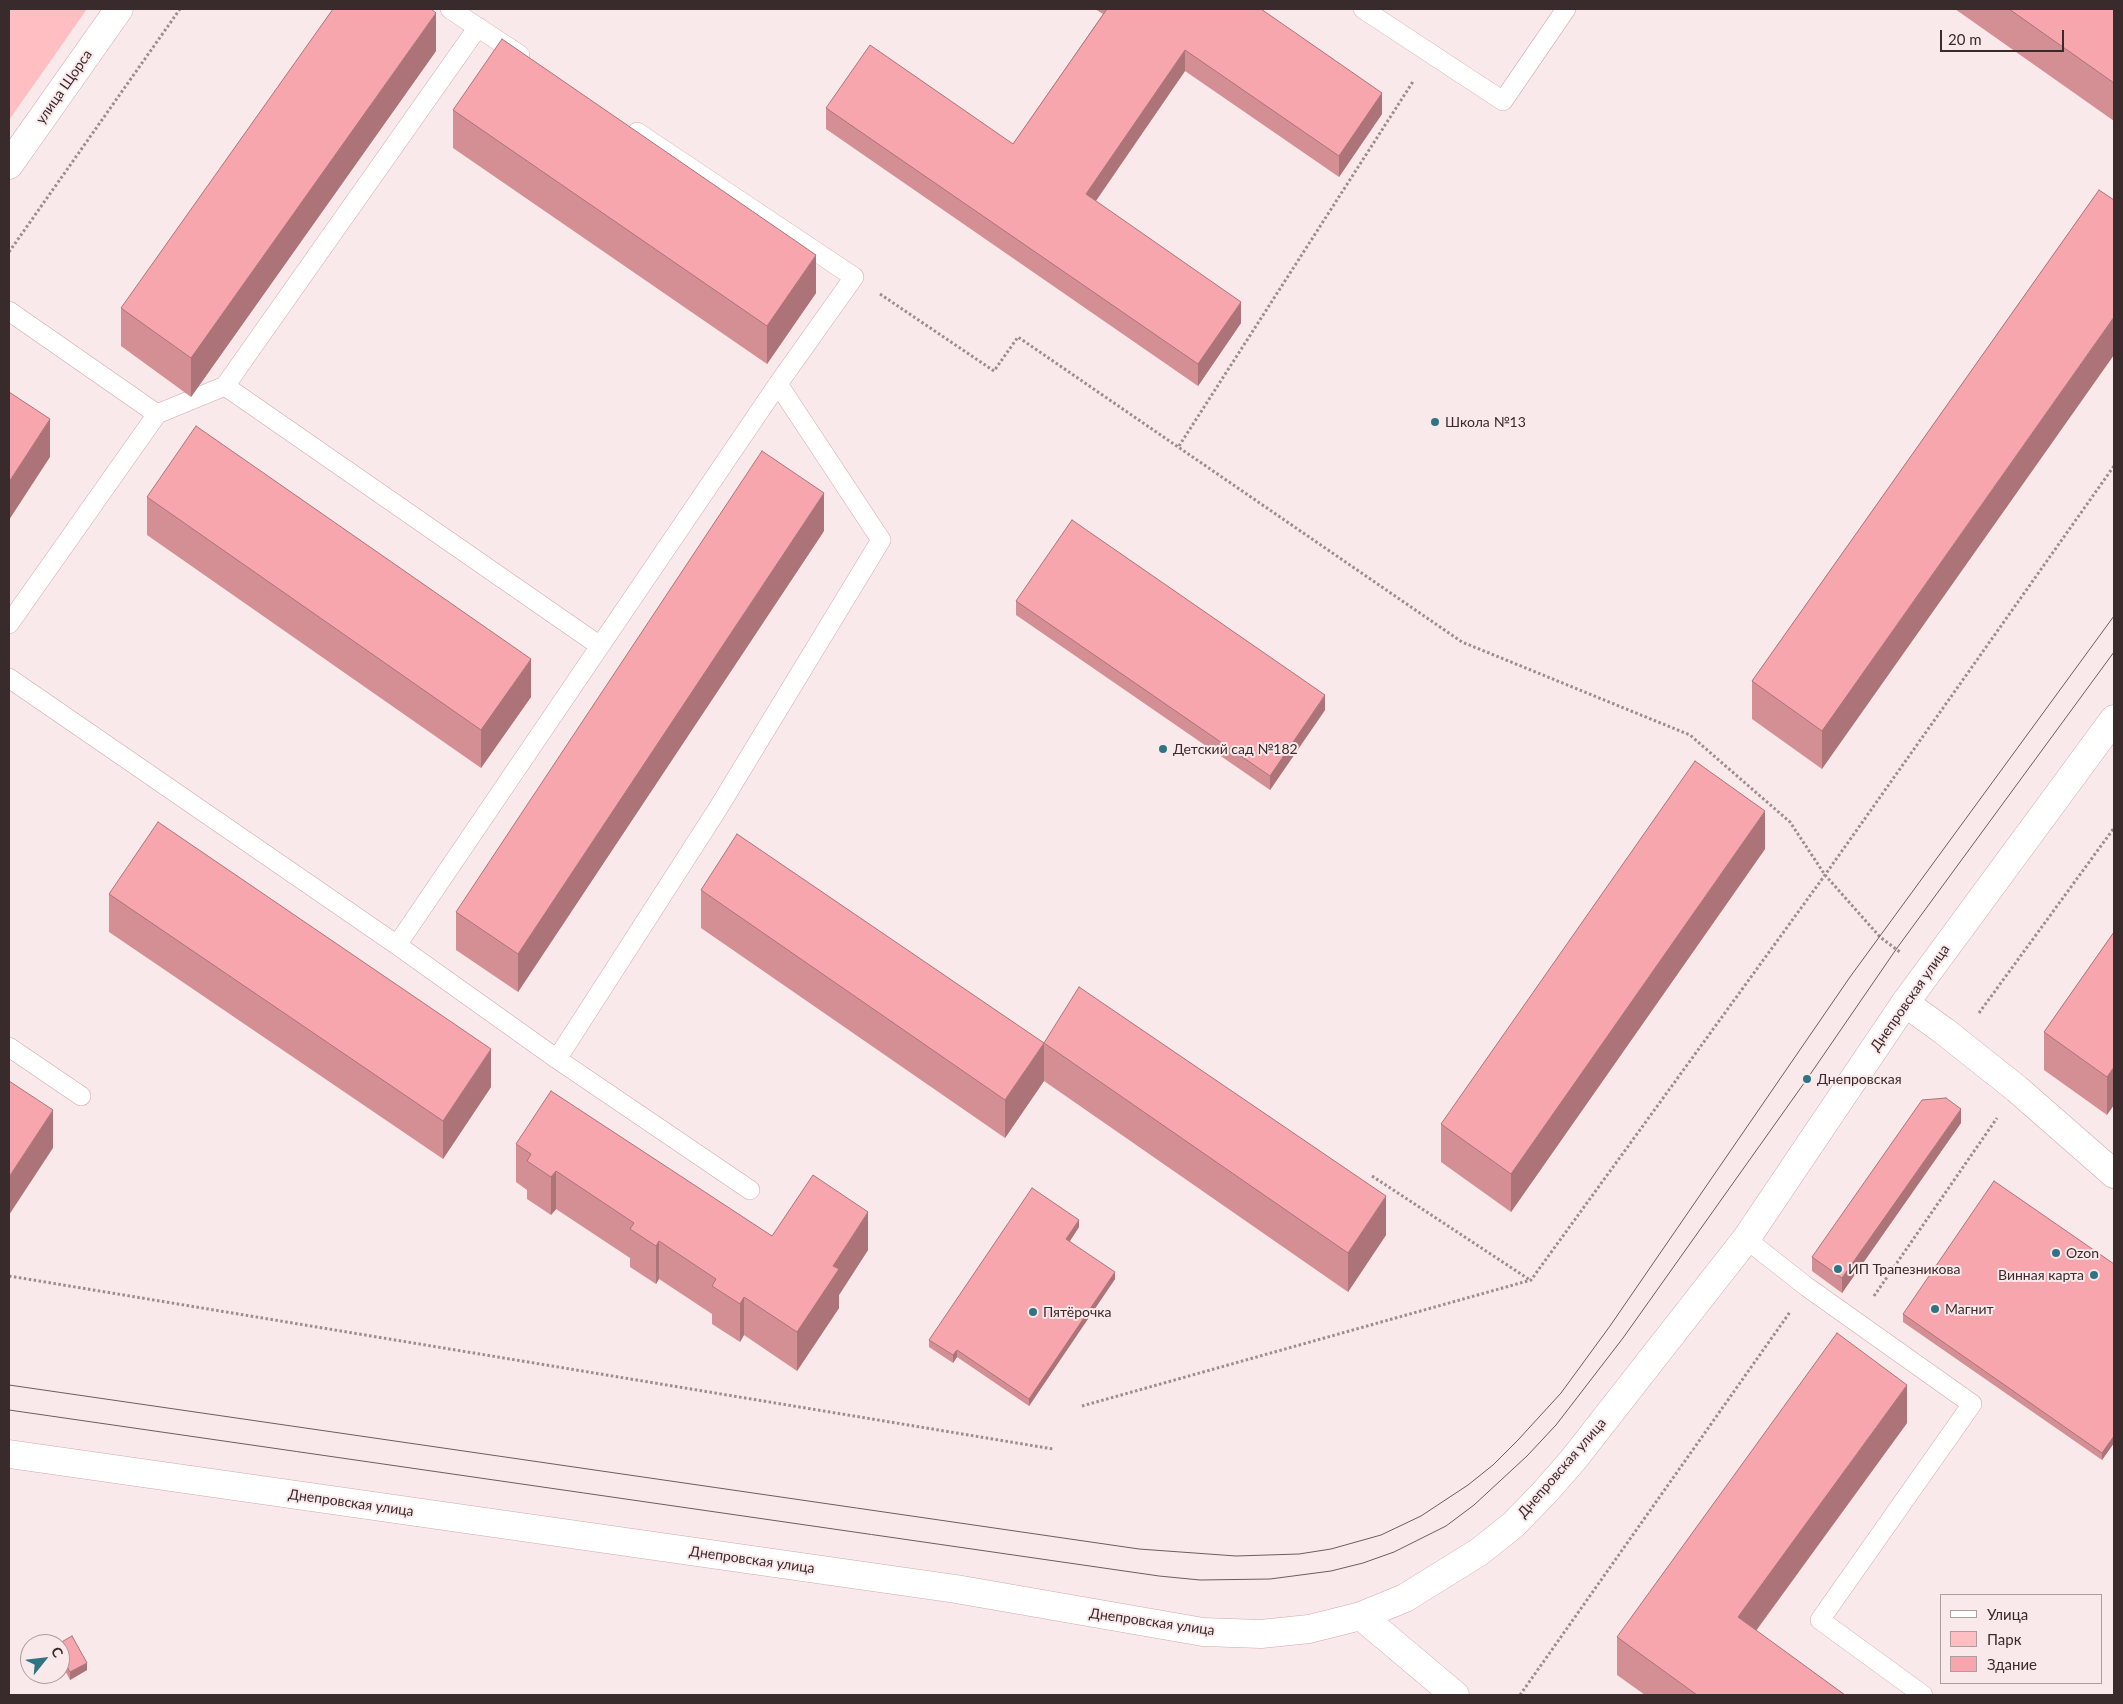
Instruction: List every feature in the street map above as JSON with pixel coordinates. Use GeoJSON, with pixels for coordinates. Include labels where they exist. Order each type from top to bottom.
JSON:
{"type":"FeatureCollection","features":[{"type":"Feature","properties":{"kind":"street","name":"улица Щорса"},"geometry":{"type":"LineString","coordinates":[[9,166],[119,9]]}},
{"type":"Feature","properties":{"kind":"street","name":"Днепровская улица"},"geometry":{"type":"LineString","coordinates":[[9,1454],[956,1589],[1203,1632],[1261,1634],[1299,1630],[1361,1616],[1405,1598],[1479,1552],[1513,1524],[1573,1460],[1746,1239],[1905,1003],[2114,719]]}},
{"type":"Feature","properties":{"kind":"street"},"geometry":{"type":"LineString","coordinates":[[1905,1003],[2017,1089],[2114,1174]]}},
{"type":"Feature","properties":{"kind":"street"},"geometry":{"type":"LineString","coordinates":[[1361,1616],[1455,1695]]}},
{"type":"Feature","properties":{"kind":"lane"},"geometry":{"type":"LineString","coordinates":[[450,9],[536,65]]}},
{"type":"Feature","properties":{"kind":"lane"},"geometry":{"type":"LineString","coordinates":[[1363,9],[1503,101],[1566,9]]}},
{"type":"Feature","properties":{"kind":"lane"},"geometry":{"type":"LineString","coordinates":[[9,624],[157,414],[224,386],[478,27]]}},
{"type":"Feature","properties":{"kind":"lane"},"geometry":{"type":"LineString","coordinates":[[397,945],[778,384],[854,276],[626,125]]}},
{"type":"Feature","properties":{"kind":"lane"},"geometry":{"type":"LineString","coordinates":[[9,311],[157,414]]}},
{"type":"Feature","properties":{"kind":"lane"},"geometry":{"type":"LineString","coordinates":[[557,1059],[717,810],[881,540],[778,384]]}},
{"type":"Feature","properties":{"kind":"lane"},"geometry":{"type":"LineString","coordinates":[[224,386],[600,646]]}},
{"type":"Feature","properties":{"kind":"lane"},"geometry":{"type":"LineString","coordinates":[[9,678],[397,945],[557,1059],[750,1190]]}},
{"type":"Feature","properties":{"kind":"lane"},"geometry":{"type":"LineString","coordinates":[[9,1047],[81,1096]]}},
{"type":"Feature","properties":{"kind":"lane"},"geometry":{"type":"LineString","coordinates":[[1746,1239],[1807,1287],[1972,1404],[1820,1620],[1923,1695]]}},
{"type":"Feature","properties":{"kind":"path"},"geometry":{"type":"LineString","coordinates":[[9,252],[180,9]]}},
{"type":"Feature","properties":{"kind":"path"},"geometry":{"type":"LineString","coordinates":[[1179,446],[1431,53]]}},
{"type":"Feature","properties":{"kind":"path"},"geometry":{"type":"LineString","coordinates":[[854,276],[994,372],[1018,337],[1462,642],[1690,735],[1790,822],[1825,875],[1880,937],[1897,948],[1922,979]]}},
{"type":"Feature","properties":{"kind":"path"},"geometry":{"type":"LineString","coordinates":[[1082,1406],[1531,1280],[1825,875],[2114,466]]}},
{"type":"Feature","properties":{"kind":"path"},"geometry":{"type":"LineString","coordinates":[[1958,1042],[2114,828]]}},
{"type":"Feature","properties":{"kind":"path"},"geometry":{"type":"LineString","coordinates":[[1856,1322],[2017,1089]]}},
{"type":"Feature","properties":{"kind":"path"},"geometry":{"type":"LineString","coordinates":[[1372,1176],[1531,1280]]}},
{"type":"Feature","properties":{"kind":"path"},"geometry":{"type":"LineString","coordinates":[[9,1276],[1053,1448]]}},
{"type":"Feature","properties":{"kind":"path"},"geometry":{"type":"LineString","coordinates":[[1520,1695],[1807,1287]]}},
{"type":"Feature","properties":{"kind":"green space"},"geometry":{"type":"Polygon","coordinates":[[[9,9],[87,9],[9,120],[9,9]]]}},
{"type":"Feature","properties":{"kind":"building"},"geometry":{"type":"Polygon","coordinates":[[[333,9],[431,9],[436,13],[191,358],[121,308],[333,9]]]}},
{"type":"Feature","properties":{"kind":"building"},"geometry":{"type":"Polygon","coordinates":[[[1107,9],[1261,9],[1382,93],[1339,156],[1185,50],[1086,194],[1241,302],[1198,364],[826,108],[870,45],[1013,144],[1107,9]]]}},
{"type":"Feature","properties":{"kind":"building"},"geometry":{"type":"Polygon","coordinates":[[[2009,9],[2114,9],[2114,83],[2009,9]]]}},
{"type":"Feature","properties":{"kind":"building"},"geometry":{"type":"Polygon","coordinates":[[[502,39],[816,255],[767,326],[453,110],[502,39]]]}},
{"type":"Feature","properties":{"kind":"building"},"geometry":{"type":"Polygon","coordinates":[[[2099,190],[2114,200],[2114,317],[1822,731],[1752,681],[2099,190]]]}},
{"type":"Feature","properties":{"kind":"building"},"geometry":{"type":"Polygon","coordinates":[[[9,392],[50,419],[9,482],[9,392]]]}},
{"type":"Feature","properties":{"kind":"building"},"geometry":{"type":"Polygon","coordinates":[[[196,426],[531,659],[481,730],[147,497],[196,426]]]}},
{"type":"Feature","properties":{"kind":"building"},"geometry":{"type":"Polygon","coordinates":[[[762,451],[824,493],[518,954],[456,912],[762,451]]]}},
{"type":"Feature","properties":{"kind":"building"},"geometry":{"type":"Polygon","coordinates":[[[1072,520],[1325,695],[1270,776],[1016,601],[1072,520]]]}},
{"type":"Feature","properties":{"kind":"building"},"geometry":{"type":"Polygon","coordinates":[[[1695,761],[1765,811],[1511,1174],[1441,1124],[1695,761]]]}},
{"type":"Feature","properties":{"kind":"building"},"geometry":{"type":"Polygon","coordinates":[[[158,822],[491,1049],[443,1121],[109,894],[158,822]]]}},
{"type":"Feature","properties":{"kind":"building"},"geometry":{"type":"Polygon","coordinates":[[[737,834],[1044,1043],[1005,1100],[701,890],[737,834]]]}},
{"type":"Feature","properties":{"kind":"building"},"geometry":{"type":"Polygon","coordinates":[[[2114,932],[2114,1067],[2107,1077],[2044,1032],[2114,932]]]}},
{"type":"Feature","properties":{"kind":"building"},"geometry":{"type":"Polygon","coordinates":[[[1079,987],[1386,1196],[1348,1253],[1044,1043],[1079,987]]]}},
{"type":"Feature","properties":{"kind":"building"},"geometry":{"type":"Polygon","coordinates":[[[9,1081],[53,1110],[9,1177],[9,1081]]]}},
{"type":"Feature","properties":{"kind":"building"},"geometry":{"type":"Polygon","coordinates":[[[551,1091],[772,1236],[813,1175],[868,1212],[833,1266],[839,1269],[797,1332],[744,1297],[740,1304],[712,1286],[716,1279],[659,1241],[656,1246],[630,1229],[634,1223],[556,1171],[551,1177],[527,1161],[531,1154],[516,1144],[551,1091]]]}},
{"type":"Feature","properties":{"kind":"building"},"geometry":{"type":"Polygon","coordinates":[[[1946,1098],[1961,1109],[1842,1278],[1812,1257],[1922,1100],[1946,1098]]]}},
{"type":"Feature","properties":{"kind":"building"},"geometry":{"type":"Polygon","coordinates":[[[1994,1181],[2114,1264],[2114,1436],[2102,1453],[1903,1314],[1994,1181]]]}},
{"type":"Feature","properties":{"kind":"building"},"geometry":{"type":"Polygon","coordinates":[[[1032,1188],[1079,1220],[1066,1239],[1115,1272],[1029,1399],[957,1350],[953,1355],[929,1340],[1032,1188]]]}},
{"type":"Feature","properties":{"kind":"building"},"geometry":{"type":"Polygon","coordinates":[[[1837,1333],[1907,1385],[1738,1617],[1845,1695],[1697,1695],[1617,1637],[1837,1333]]]}},
{"type":"Feature","properties":{"kind":"building"},"geometry":{"type":"Polygon","coordinates":[[[72,1636],[87,1663],[70,1672],[70,1637],[72,1636]]]}},
{"type":"Feature","properties":{"kind":"tram line"},"geometry":{"type":"LineString","coordinates":[[9,1385],[1139,1549],[1236,1556],[1299,1554],[1331,1549],[1381,1535],[1421,1516],[1468,1485],[1493,1465],[1561,1393],[1610,1326],[1850,977],[2114,616]]}},
{"type":"Feature","properties":{"kind":"tram line"},"geometry":{"type":"LineString","coordinates":[[9,1410],[1159,1576],[1200,1580],[1270,1579],[1331,1571],[1363,1563],[1394,1552],[1446,1526],[1474,1505],[1527,1456],[1556,1425],[1623,1338],[1807,1079],[1897,948],[2114,652]]}},
{"type":"Feature","properties":{"kind":"place","name":"Школа №13"},"geometry":{"type":"Point","coordinates":[1435,422]}},
{"type":"Feature","properties":{"kind":"place","name":"Детский сад №182"},"geometry":{"type":"Point","coordinates":[1163,749]}},
{"type":"Feature","properties":{"kind":"place","name":"Днепровская"},"geometry":{"type":"Point","coordinates":[1807,1079]}},
{"type":"Feature","properties":{"kind":"place","name":"Ozon"},"geometry":{"type":"Point","coordinates":[2056,1253]}},
{"type":"Feature","properties":{"kind":"place","name":"ИП Трапезникова"},"geometry":{"type":"Point","coordinates":[1838,1269]}},
{"type":"Feature","properties":{"kind":"place","name":"Винная карта"},"geometry":{"type":"Point","coordinates":[2094,1275]}},
{"type":"Feature","properties":{"kind":"place","name":"Магнит"},"geometry":{"type":"Point","coordinates":[1935,1309]}},
{"type":"Feature","properties":{"kind":"place","name":"Пятёрочка"},"geometry":{"type":"Point","coordinates":[1033,1312]}}]}
